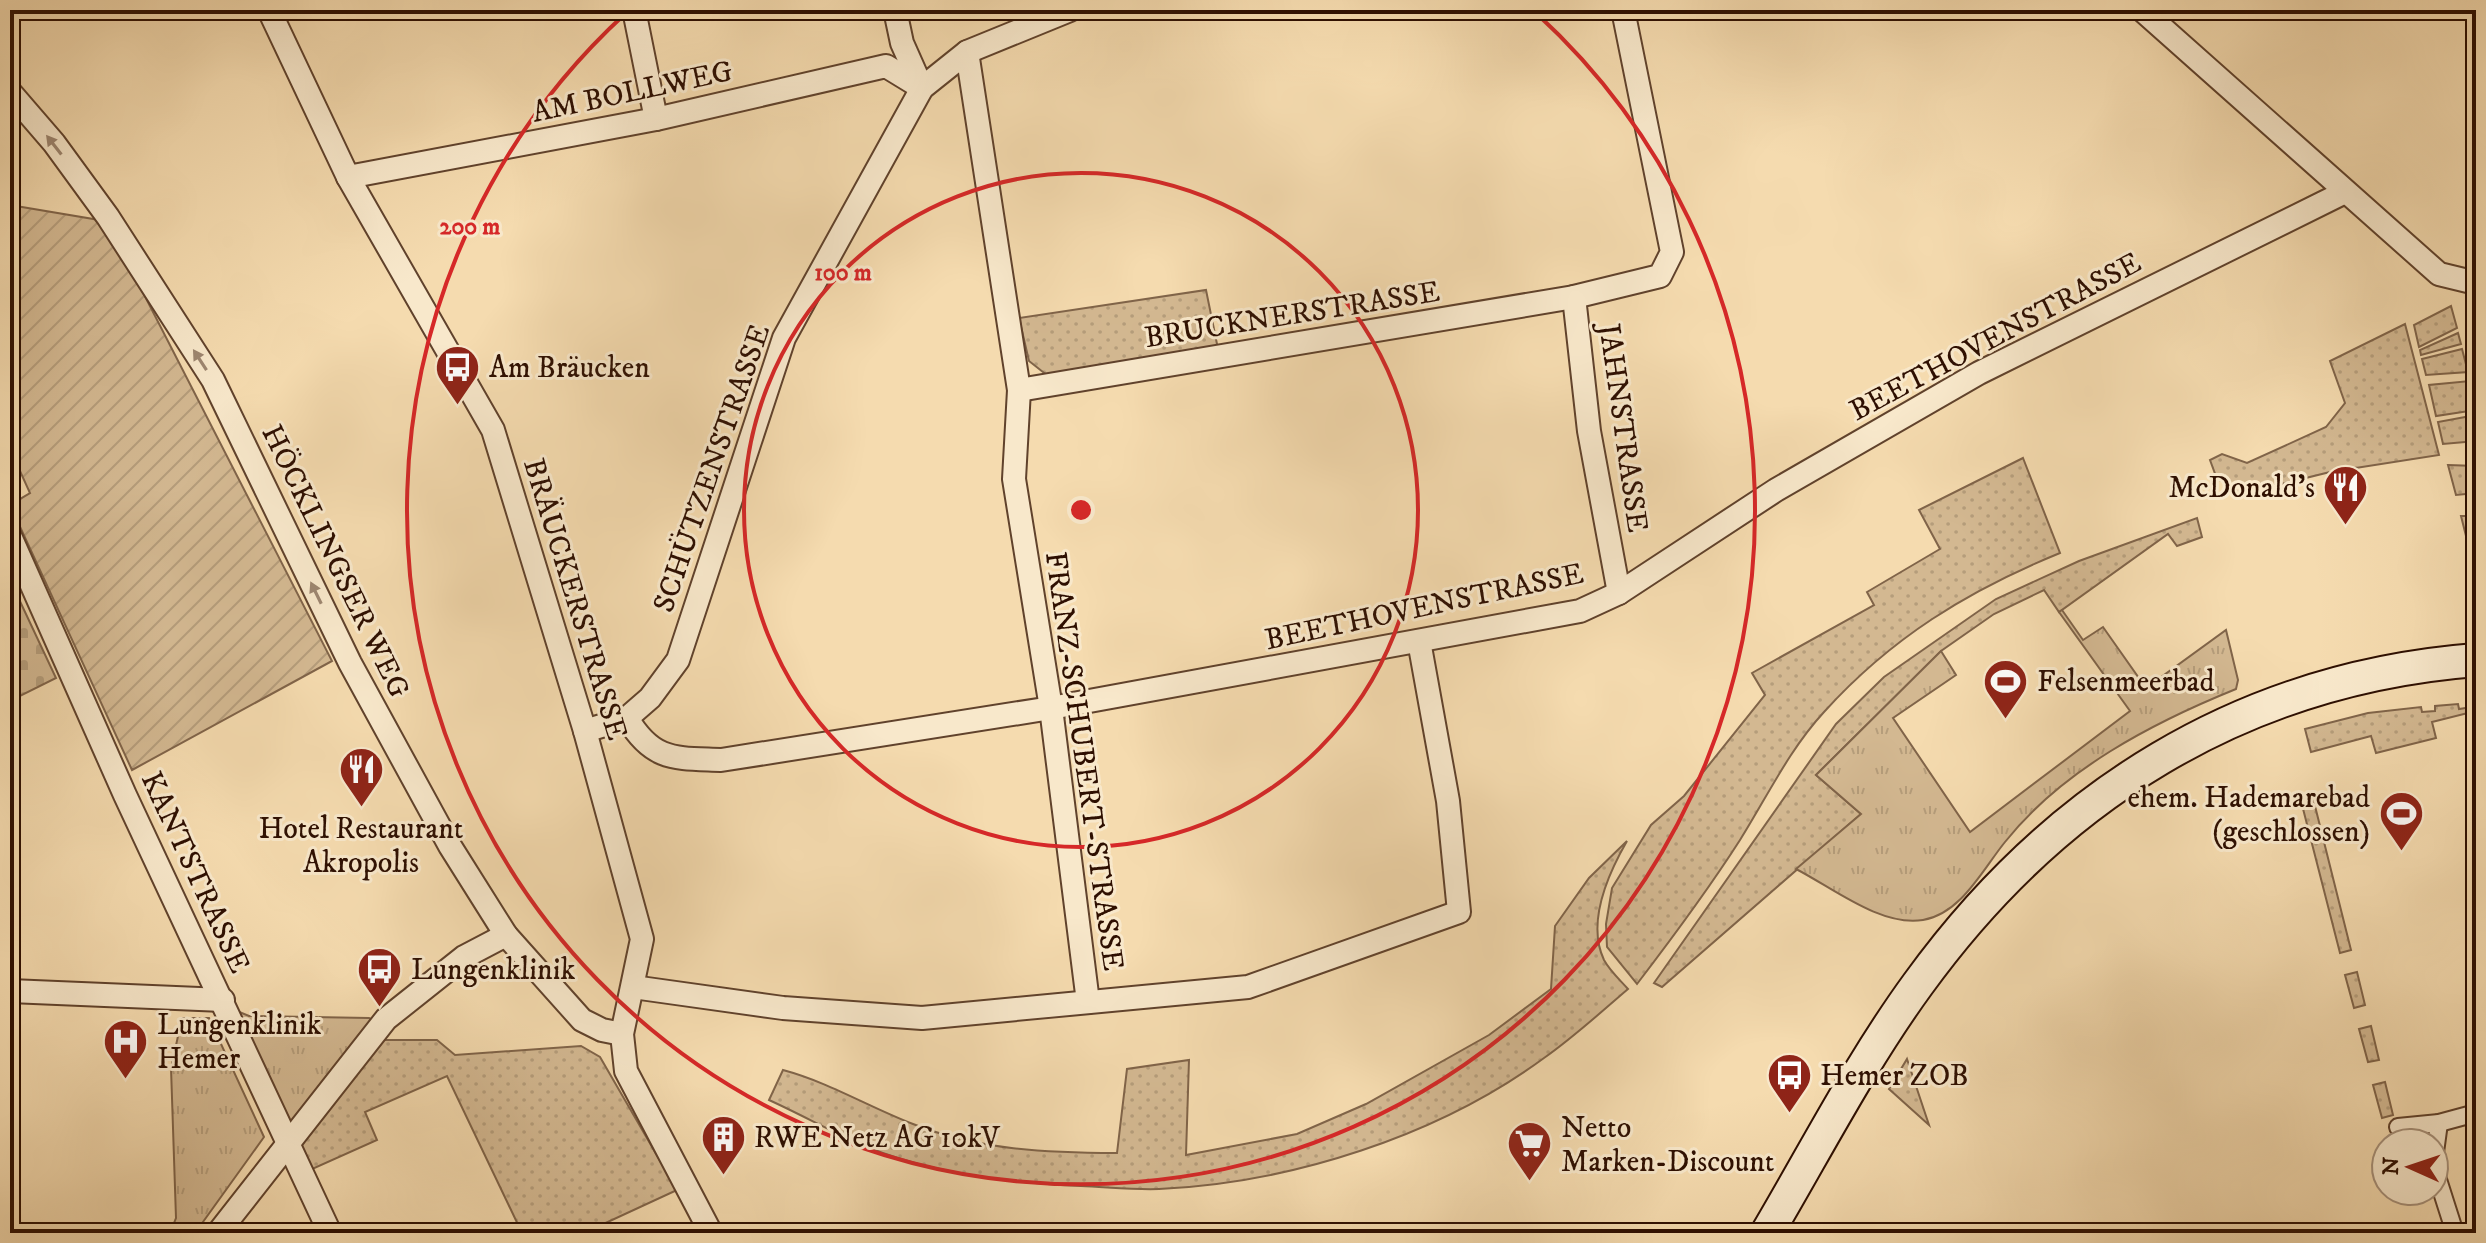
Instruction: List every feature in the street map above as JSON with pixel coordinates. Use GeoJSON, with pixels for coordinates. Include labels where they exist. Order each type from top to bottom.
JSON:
{"type":"FeatureCollection","features":[{"type":"Feature","properties":{"kind":"main road"},"geometry":{"type":"LineString","coordinates":[[1767,1233],[1916,986],[1970,918],[2068,820],[2122,780],[2227,723],[2292,699],[2380,675],[2476,660]]}},
{"type":"Feature","properties":{"kind":"street","name":"BRÄUCKERSTRASSE"},"geometry":{"type":"LineString","coordinates":[[269,10],[348,177],[493,430],[585,731],[642,939],[622,1034],[626,1071],[711,1233]]}},
{"type":"Feature","properties":{"kind":"street"},"geometry":{"type":"LineString","coordinates":[[634,10],[656,119]]}},
{"type":"Feature","properties":{"kind":"street"},"geometry":{"type":"LineString","coordinates":[[895,10],[902,43],[922,88]]}},
{"type":"Feature","properties":{"kind":"street","name":"SCHÜTZENSTRASSE"},"geometry":{"type":"LineString","coordinates":[[585,731],[627,718],[650,698],[678,660],[784,338],[922,88],[967,52],[1070,10]]}},
{"type":"Feature","properties":{"kind":"street","name":"JAHNSTRASSE"},"geometry":{"type":"LineString","coordinates":[[1619,593],[1589,431],[1574,297],[1660,276],[1672,252],[1623,10]]}},
{"type":"Feature","properties":{"kind":"street"},"geometry":{"type":"LineString","coordinates":[[2142,10],[2439,274],[2476,283]]}},
{"type":"Feature","properties":{"kind":"street","name":"FRANZ-SCHUBERT-STRASSE"},"geometry":{"type":"LineString","coordinates":[[967,52],[1019,390],[1014,479],[1051,708],[1088,1002]]}},
{"type":"Feature","properties":{"kind":"street","name":"AM BOLLWEG"},"geometry":{"type":"LineString","coordinates":[[348,177],[656,119],[886,66],[922,88]]}},
{"type":"Feature","properties":{"kind":"street","name":"HÖCKLINGSER WEG"},"geometry":{"type":"LineString","coordinates":[[10,92],[54,143],[108,217],[213,380],[350,663],[450,846],[506,935],[582,1020],[602,1030],[622,1034]]}},
{"type":"Feature","properties":{"kind":"street","name":"BEETHOVENSTRASSE"},"geometry":{"type":"LineString","coordinates":[[627,718],[638,736],[666,758],[721,760],[1051,708],[1580,611],[1619,593],[1776,490],[1979,373],[2345,192]]}},
{"type":"Feature","properties":{"kind":"street","name":"BRUCKNERSTRASSE"},"geometry":{"type":"LineString","coordinates":[[1019,390],[1574,297]]}},
{"type":"Feature","properties":{"kind":"street","name":"KANTSTRASSE"},"geometry":{"type":"LineString","coordinates":[[10,536],[125,795],[330,1233]]}},
{"type":"Feature","properties":{"kind":"street"},"geometry":{"type":"LineString","coordinates":[[633,987],[783,1008],[922,1018],[1248,987],[1459,912],[1448,801],[1419,641]]}},
{"type":"Feature","properties":{"kind":"street"},"geometry":{"type":"LineString","coordinates":[[218,1233],[386,1019],[464,957],[506,935]]}},
{"type":"Feature","properties":{"kind":"street"},"geometry":{"type":"LineString","coordinates":[[10,991],[223,1000]]}},
{"type":"Feature","properties":{"kind":"street"},"geometry":{"type":"LineString","coordinates":[[2398,1127],[2439,1123],[2476,1113]]}},
{"type":"Feature","properties":{"kind":"street"},"geometry":{"type":"LineString","coordinates":[[2438,1127],[2439,1123]]}},
{"type":"Feature","properties":{"kind":"street"},"geometry":{"type":"LineString","coordinates":[[2447,1207],[2455,1233]]}},
{"type":"Feature","properties":{"kind":"green space"},"geometry":{"type":"Polygon","coordinates":[[[10,205],[99,220],[133,273],[332,661],[132,770],[10,505],[30,493],[10,449],[10,205]]]}},
{"type":"Feature","properties":{"kind":"green space"},"geometry":{"type":"Polygon","coordinates":[[[1206,290],[1218,349],[1048,376],[1029,361],[1019,318],[1206,290]]]}},
{"type":"Feature","properties":{"kind":"green space"},"geometry":{"type":"Polygon","coordinates":[[[2451,306],[2457,328],[2419,347],[2414,325],[2451,306]]]}},
{"type":"Feature","properties":{"kind":"green space"},"geometry":{"type":"Polygon","coordinates":[[[2405,324],[2439,455],[2330,472],[2233,496],[2229,484],[2217,479],[2210,460],[2222,454],[2247,463],[2326,427],[2345,403],[2330,361],[2405,324]]]}},
{"type":"Feature","properties":{"kind":"green space"},"geometry":{"type":"Polygon","coordinates":[[[2458,333],[2461,344],[2421,355],[2420,350],[2458,333]]]}},
{"type":"Feature","properties":{"kind":"green space"},"geometry":{"type":"Polygon","coordinates":[[[2462,349],[2468,372],[2426,375],[2422,359],[2462,349]]]}},
{"type":"Feature","properties":{"kind":"green space"},"geometry":{"type":"Polygon","coordinates":[[[2470,381],[2476,410],[2436,416],[2429,385],[2470,381]]]}},
{"type":"Feature","properties":{"kind":"green space"},"geometry":{"type":"Polygon","coordinates":[[[2476,415],[2476,441],[2443,444],[2438,422],[2476,415]]]}},
{"type":"Feature","properties":{"kind":"green space"},"geometry":{"type":"Polygon","coordinates":[[[2023,458],[2060,553],[1962,600],[1904,639],[1850,685],[1800,742],[1728,859],[1637,984],[1607,947],[1606,924],[1612,888],[1651,825],[1684,796],[1765,695],[1752,673],[1874,605],[1867,592],[1940,549],[1919,510],[2023,458]]]}},
{"type":"Feature","properties":{"kind":"green space"},"geometry":{"type":"Polygon","coordinates":[[[2448,465],[2476,466],[2476,493],[2456,495],[2448,465]]]}},
{"type":"Feature","properties":{"kind":"green space"},"geometry":{"type":"Polygon","coordinates":[[[2461,516],[2476,516],[2476,535],[2466,536],[2461,516]]]}},
{"type":"Feature","properties":{"kind":"green space"},"geometry":{"type":"Polygon","coordinates":[[[2197,518],[2202,537],[2177,546],[2168,534],[2059,612],[2044,590],[1994,614],[1941,651],[1816,775],[1861,814],[1662,987],[1654,983],[1836,724],[1884,677],[1996,599],[2079,561],[2197,518]]]}},
{"type":"Feature","properties":{"kind":"green space"},"geometry":{"type":"Polygon","coordinates":[[[10,580],[56,678],[10,701],[10,580]]]}},
{"type":"Feature","properties":{"kind":"green space"},"geometry":{"type":"Polygon","coordinates":[[[2062,610],[2083,640],[2103,627],[2146,688],[2226,630],[2238,680],[2236,689],[2141,733],[2053,792],[2005,842],[1960,900],[1937,916],[1907,921],[1891,918],[1858,904],[1796,869],[1861,814],[1816,775],[1941,651],[1956,675],[1893,718],[1970,832],[2130,711],[2059,612],[2062,610]]]}},
{"type":"Feature","properties":{"kind":"green space"},"geometry":{"type":"Polygon","coordinates":[[[2472,702],[2476,702],[2476,711],[2432,722],[2436,738],[2376,753],[2371,736],[2311,752],[2305,729],[2368,713],[2421,707],[2422,712],[2435,711],[2435,706],[2458,704],[2459,709],[2472,707],[2472,702]]]}},
{"type":"Feature","properties":{"kind":"green space"},"geometry":{"type":"Polygon","coordinates":[[[2312,794],[2351,950],[2340,953],[2300,797],[2312,794]]]}},
{"type":"Feature","properties":{"kind":"green space"},"geometry":{"type":"Polygon","coordinates":[[[1627,841],[1607,883],[1597,930],[1604,960],[1628,989],[1566,1042],[1502,1086],[1458,1111],[1361,1150],[1260,1177],[1209,1185],[1140,1189],[1027,1182],[972,1176],[892,1156],[855,1142],[769,1100],[783,1070],[816,1081],[913,1124],[963,1140],[1039,1151],[1117,1153],[1127,1069],[1189,1060],[1186,1155],[1297,1134],[1366,1104],[1489,1035],[1551,989],[1555,926],[1589,878],[1627,841]]]}},
{"type":"Feature","properties":{"kind":"green space"},"geometry":{"type":"Polygon","coordinates":[[[2357,972],[2365,1005],[2354,1008],[2345,975],[2357,972]]]}},
{"type":"Feature","properties":{"kind":"green space"},"geometry":{"type":"Polygon","coordinates":[[[232,1009],[249,1016],[369,1018],[378,1022],[287,1136],[232,1009]]]}},
{"type":"Feature","properties":{"kind":"green space"},"geometry":{"type":"Polygon","coordinates":[[[182,1018],[209,1018],[264,1137],[195,1233],[170,1233],[176,1218],[171,1068],[182,1018]]]}},
{"type":"Feature","properties":{"kind":"green space"},"geometry":{"type":"Polygon","coordinates":[[[2371,1026],[2379,1060],[2368,1062],[2359,1029],[2371,1026]]]}},
{"type":"Feature","properties":{"kind":"green space"},"geometry":{"type":"Polygon","coordinates":[[[382,1040],[437,1040],[455,1055],[581,1046],[600,1057],[677,1190],[584,1233],[522,1233],[447,1076],[365,1112],[377,1140],[310,1170],[294,1143],[382,1040]]]}},
{"type":"Feature","properties":{"kind":"green space"},"geometry":{"type":"Polygon","coordinates":[[[1907,1059],[1929,1125],[1889,1089],[1907,1059]]]}},
{"type":"Feature","properties":{"kind":"green space"},"geometry":{"type":"Polygon","coordinates":[[[2385,1082],[2393,1115],[2382,1118],[2373,1085],[2385,1082]]]}},
{"type":"Feature","properties":{"kind":"waterway"},"geometry":{"type":"LineString","coordinates":[[2469,304],[2476,333]]}},
{"type":"Feature","properties":{"kind":"place","name":"Am Bräucken"},"geometry":{"type":"Point","coordinates":[458,406]}},
{"type":"Feature","properties":{"kind":"place","name":"McDonald's"},"geometry":{"type":"Point","coordinates":[2346,526]}},
{"type":"Feature","properties":{"kind":"place","name":"Felsenmeerbad"},"geometry":{"type":"Point","coordinates":[2006,720]}},
{"type":"Feature","properties":{"kind":"place","name":"Hotel Restaurant Akropolis"},"geometry":{"type":"Point","coordinates":[361,809]}},
{"type":"Feature","properties":{"kind":"place","name":"ehem. Hademarebad (geschlossen)"},"geometry":{"type":"Point","coordinates":[2401,853]}},
{"type":"Feature","properties":{"kind":"place","name":"Lungenklinik"},"geometry":{"type":"Point","coordinates":[380,1008]}},
{"type":"Feature","properties":{"kind":"place","name":"Lungenklinik Hemer"},"geometry":{"type":"Point","coordinates":[126,1080]}},
{"type":"Feature","properties":{"kind":"place","name":"Hemer ZOB"},"geometry":{"type":"Point","coordinates":[1789,1114]}},
{"type":"Feature","properties":{"kind":"place","name":"RWE Netz AG 10kV"},"geometry":{"type":"Point","coordinates":[723,1176]}},
{"type":"Feature","properties":{"kind":"place","name":"Netto Marken-Discount"},"geometry":{"type":"Point","coordinates":[1530,1183]}}]}
